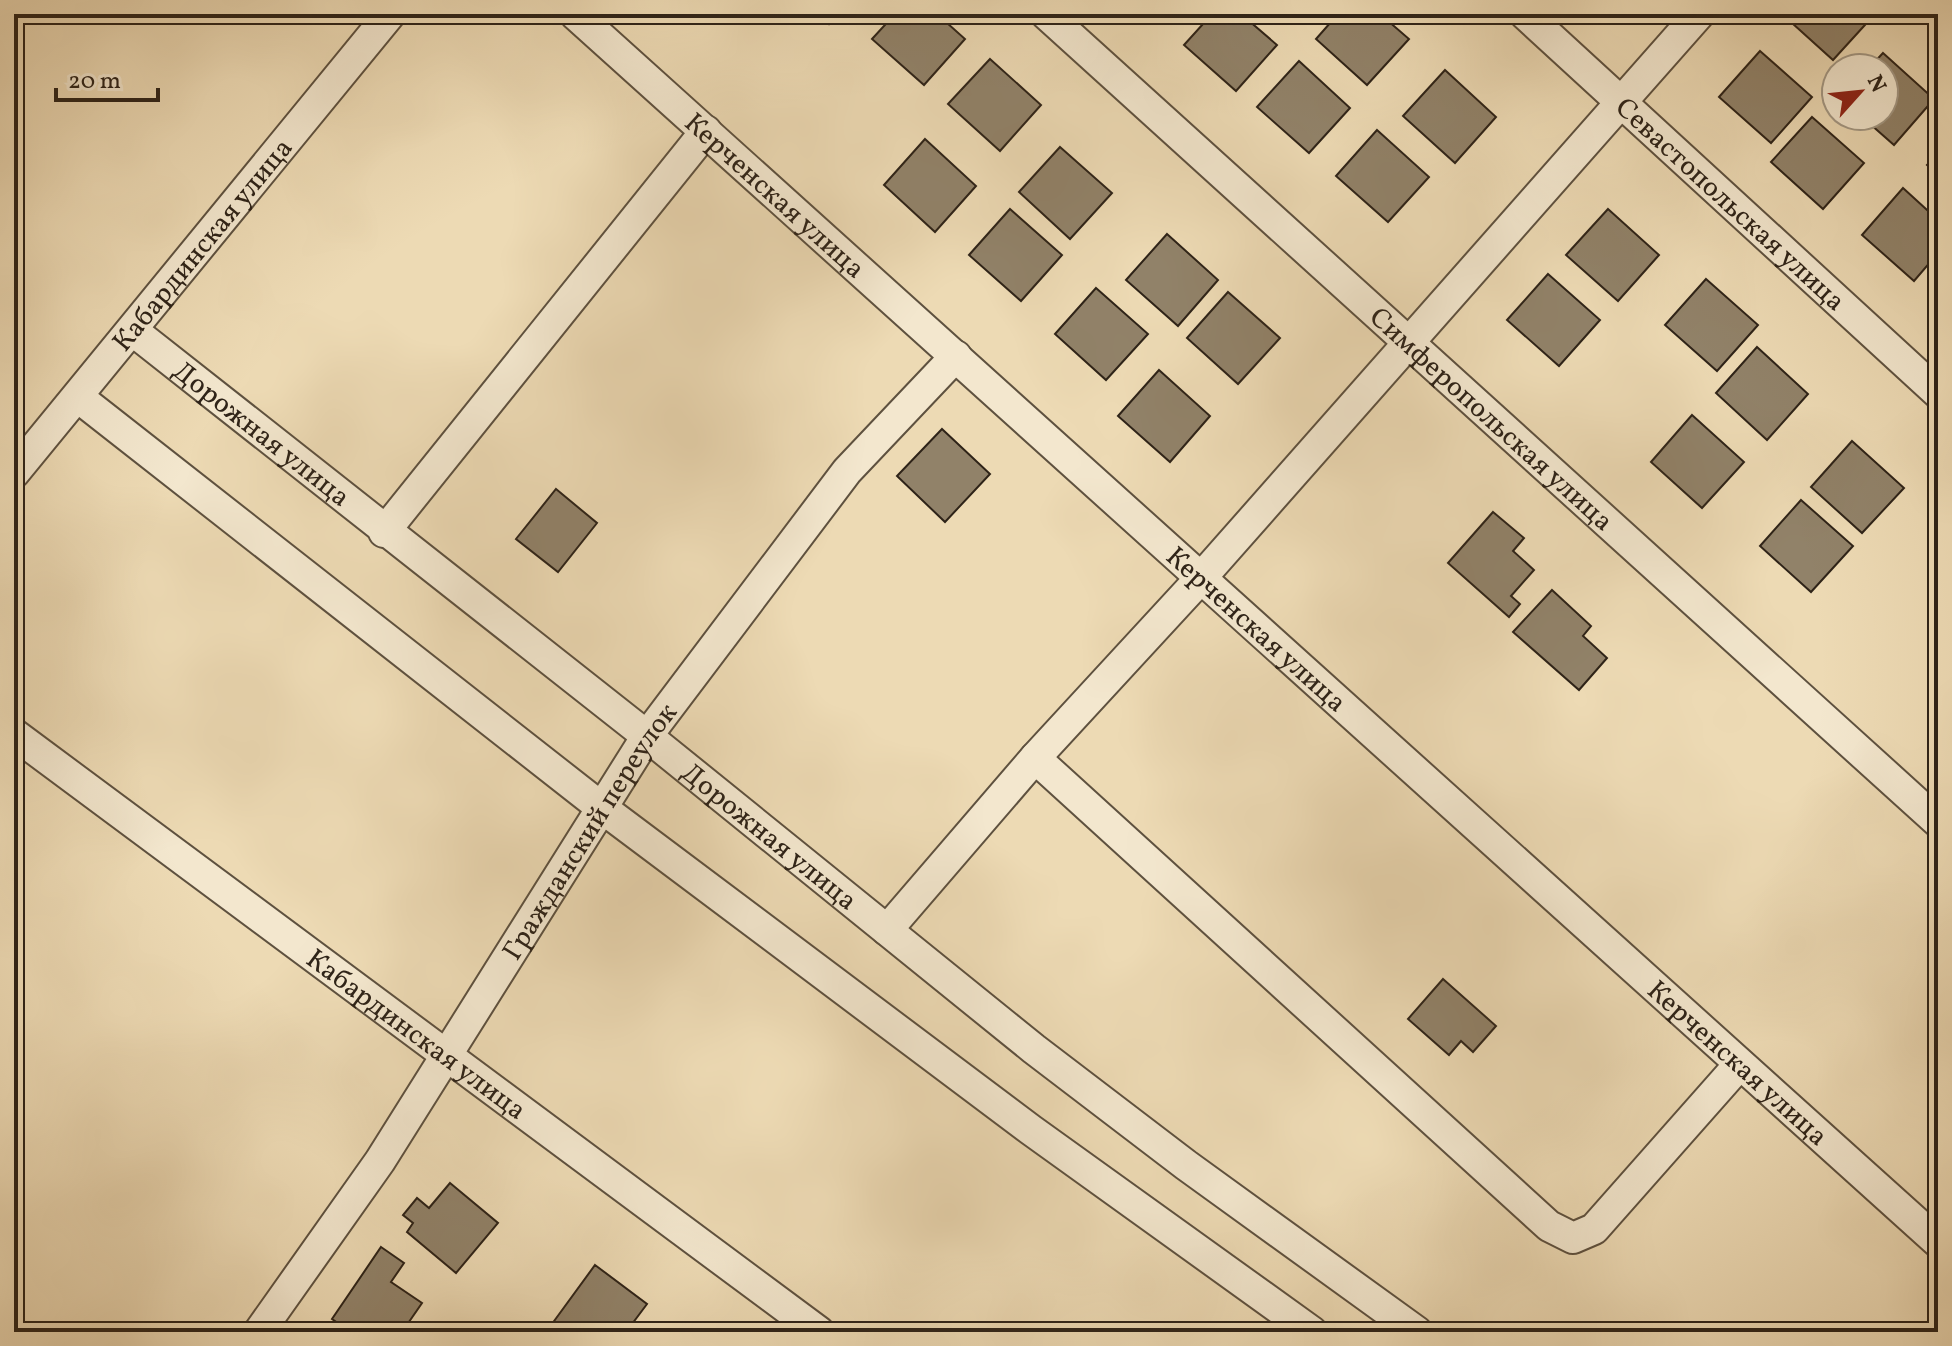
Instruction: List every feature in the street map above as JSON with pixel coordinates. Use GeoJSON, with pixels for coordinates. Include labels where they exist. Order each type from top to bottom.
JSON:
{"type":"FeatureCollection","features":[{"type":"Feature","properties":{"kind":"street","name":"Кабардинская улица"},"geometry":{"type":"LineString","coordinates":[[14,473],[390,14]]}},
{"type":"Feature","properties":{"kind":"street","name":"Керченская улица"},"geometry":{"type":"LineString","coordinates":[[575,14],[1938,1242]]}},
{"type":"Feature","properties":{"kind":"street","name":"Симферопольская улица"},"geometry":{"type":"LineString","coordinates":[[1046,14],[1938,822]]}},
{"type":"Feature","properties":{"kind":"street","name":"Севастопольская улица"},"geometry":{"type":"LineString","coordinates":[[1525,14],[1938,393]]}},
{"type":"Feature","properties":{"kind":"street"},"geometry":{"type":"LineString","coordinates":[[887,930],[1035,758],[1200,579],[1410,343],[1619,100],[1699,14]]}},
{"type":"Feature","properties":{"kind":"street"},"geometry":{"type":"LineString","coordinates":[[384,532],[706,131]]}},
{"type":"Feature","properties":{"kind":"street","name":"Дорожная улица"},"geometry":{"type":"LineString","coordinates":[[132,330],[1186,1165],[1417,1332]]}},
{"type":"Feature","properties":{"kind":"street","name":"Гражданский переулок"},"geometry":{"type":"LineString","coordinates":[[259,1332],[380,1161],[444,1054],[647,736],[847,471],[956,356]]}},
{"type":"Feature","properties":{"kind":"street"},"geometry":{"type":"LineString","coordinates":[[78,397],[602,808],[1031,1130],[1312,1332]]}},
{"type":"Feature","properties":{"kind":"street","name":"Кабардинская улица"},"geometry":{"type":"LineString","coordinates":[[14,734],[819,1332]]}},
{"type":"Feature","properties":{"kind":"street"},"geometry":{"type":"LineString","coordinates":[[1035,758],[1549,1226],[1573,1238],[1594,1229],[1739,1065]]}},
{"type":"Feature","properties":{"kind":"building"},"geometry":{"type":"Polygon","coordinates":[[[818,14],[839,14],[829,24],[818,14]]]}},
{"type":"Feature","properties":{"kind":"building"},"geometry":{"type":"Polygon","coordinates":[[[895,14],[937,14],[965,39],[924,85],[872,39],[895,14]]]}},
{"type":"Feature","properties":{"kind":"building"},"geometry":{"type":"Polygon","coordinates":[[[1212,14],[1241,14],[1277,45],[1236,91],[1184,45],[1212,14]]]}},
{"type":"Feature","properties":{"kind":"building"},"geometry":{"type":"Polygon","coordinates":[[[1338,14],[1380,14],[1409,39],[1367,85],[1316,39],[1338,14]]]}},
{"type":"Feature","properties":{"kind":"building"},"geometry":{"type":"Polygon","coordinates":[[[1782,14],[1874,14],[1840,52],[1824,52],[1782,14]]]}},
{"type":"Feature","properties":{"kind":"building"},"geometry":{"type":"Polygon","coordinates":[[[1760,51],[1812,97],[1771,143],[1719,97],[1760,51]]]}},
{"type":"Feature","properties":{"kind":"building"},"geometry":{"type":"Polygon","coordinates":[[[990,59],[1041,105],[1000,151],[948,104],[990,59]]]}},
{"type":"Feature","properties":{"kind":"building"},"geometry":{"type":"Polygon","coordinates":[[[1299,61],[1350,108],[1309,153],[1257,107],[1299,61]]]}},
{"type":"Feature","properties":{"kind":"building"},"geometry":{"type":"Polygon","coordinates":[[[1900,68],[1934,99],[1894,145],[1879,132],[1900,132],[1900,68]]]}},
{"type":"Feature","properties":{"kind":"building"},"geometry":{"type":"Polygon","coordinates":[[[1445,70],[1496,117],[1455,163],[1403,116],[1445,70]]]}},
{"type":"Feature","properties":{"kind":"building"},"geometry":{"type":"Polygon","coordinates":[[[1812,117],[1820,124],[1820,132],[1829,132],[1864,163],[1823,209],[1771,162],[1812,117]]]}},
{"type":"Feature","properties":{"kind":"building"},"geometry":{"type":"Polygon","coordinates":[[[1377,130],[1429,177],[1388,222],[1336,176],[1377,130]]]}},
{"type":"Feature","properties":{"kind":"building"},"geometry":{"type":"Polygon","coordinates":[[[925,139],[976,186],[935,232],[884,185],[925,139]]]}},
{"type":"Feature","properties":{"kind":"building"},"geometry":{"type":"Polygon","coordinates":[[[1060,147],[1112,193],[1070,239],[1019,192],[1060,147]]]}},
{"type":"Feature","properties":{"kind":"building"},"geometry":{"type":"Polygon","coordinates":[[[1938,153],[1938,175],[1927,165],[1938,153]]]}},
{"type":"Feature","properties":{"kind":"building"},"geometry":{"type":"Polygon","coordinates":[[[1903,188],[1938,220],[1938,253],[1914,281],[1862,235],[1903,188]]]}},
{"type":"Feature","properties":{"kind":"building"},"geometry":{"type":"Polygon","coordinates":[[[1010,209],[1062,255],[1021,301],[969,255],[1010,209]]]}},
{"type":"Feature","properties":{"kind":"building"},"geometry":{"type":"Polygon","coordinates":[[[1608,209],[1659,255],[1618,301],[1566,255],[1608,209]]]}},
{"type":"Feature","properties":{"kind":"building"},"geometry":{"type":"Polygon","coordinates":[[[1167,234],[1218,280],[1178,326],[1126,280],[1167,234]]]}},
{"type":"Feature","properties":{"kind":"building"},"geometry":{"type":"Polygon","coordinates":[[[1548,274],[1600,320],[1559,366],[1507,320],[1548,274]]]}},
{"type":"Feature","properties":{"kind":"building"},"geometry":{"type":"Polygon","coordinates":[[[1706,279],[1758,325],[1717,371],[1665,325],[1706,279]]]}},
{"type":"Feature","properties":{"kind":"building"},"geometry":{"type":"Polygon","coordinates":[[[1096,288],[1148,334],[1106,380],[1055,334],[1096,288]]]}},
{"type":"Feature","properties":{"kind":"building"},"geometry":{"type":"Polygon","coordinates":[[[1228,292],[1280,338],[1238,384],[1187,338],[1228,292]]]}},
{"type":"Feature","properties":{"kind":"building"},"geometry":{"type":"Polygon","coordinates":[[[1757,347],[1808,394],[1767,440],[1716,393],[1757,347]]]}},
{"type":"Feature","properties":{"kind":"building"},"geometry":{"type":"Polygon","coordinates":[[[1159,370],[1210,416],[1170,462],[1118,416],[1159,370]]]}},
{"type":"Feature","properties":{"kind":"building"},"geometry":{"type":"Polygon","coordinates":[[[1692,415],[1744,462],[1702,508],[1651,462],[1692,415]]]}},
{"type":"Feature","properties":{"kind":"building"},"geometry":{"type":"Polygon","coordinates":[[[942,429],[990,474],[945,522],[897,476],[942,429]]]}},
{"type":"Feature","properties":{"kind":"building"},"geometry":{"type":"Polygon","coordinates":[[[1852,441],[1904,488],[1862,533],[1811,487],[1852,441]]]}},
{"type":"Feature","properties":{"kind":"building"},"geometry":{"type":"Polygon","coordinates":[[[556,489],[597,523],[558,572],[516,539],[556,489]]]}},
{"type":"Feature","properties":{"kind":"building"},"geometry":{"type":"Polygon","coordinates":[[[1801,500],[1853,546],[1811,592],[1760,546],[1801,500]]]}},
{"type":"Feature","properties":{"kind":"building"},"geometry":{"type":"Polygon","coordinates":[[[1493,512],[1524,538],[1513,551],[1534,570],[1511,596],[1520,604],[1509,617],[1448,563],[1493,512]]]}},
{"type":"Feature","properties":{"kind":"building"},"geometry":{"type":"Polygon","coordinates":[[[1552,590],[1591,626],[1583,636],[1607,658],[1579,690],[1513,632],[1552,590]]]}},
{"type":"Feature","properties":{"kind":"building"},"geometry":{"type":"Polygon","coordinates":[[[1443,979],[1496,1026],[1473,1052],[1461,1041],[1449,1055],[1408,1019],[1443,979]]]}},
{"type":"Feature","properties":{"kind":"building"},"geometry":{"type":"Polygon","coordinates":[[[450,1183],[498,1223],[456,1273],[407,1232],[413,1223],[403,1215],[417,1198],[429,1208],[450,1183]]]}},
{"type":"Feature","properties":{"kind":"building"},"geometry":{"type":"Polygon","coordinates":[[[381,1247],[404,1263],[391,1282],[422,1303],[402,1332],[351,1332],[332,1319],[381,1247]]]}},
{"type":"Feature","properties":{"kind":"building"},"geometry":{"type":"Polygon","coordinates":[[[595,1265],[647,1304],[626,1332],[554,1332],[549,1328],[595,1265]]]}}]}
